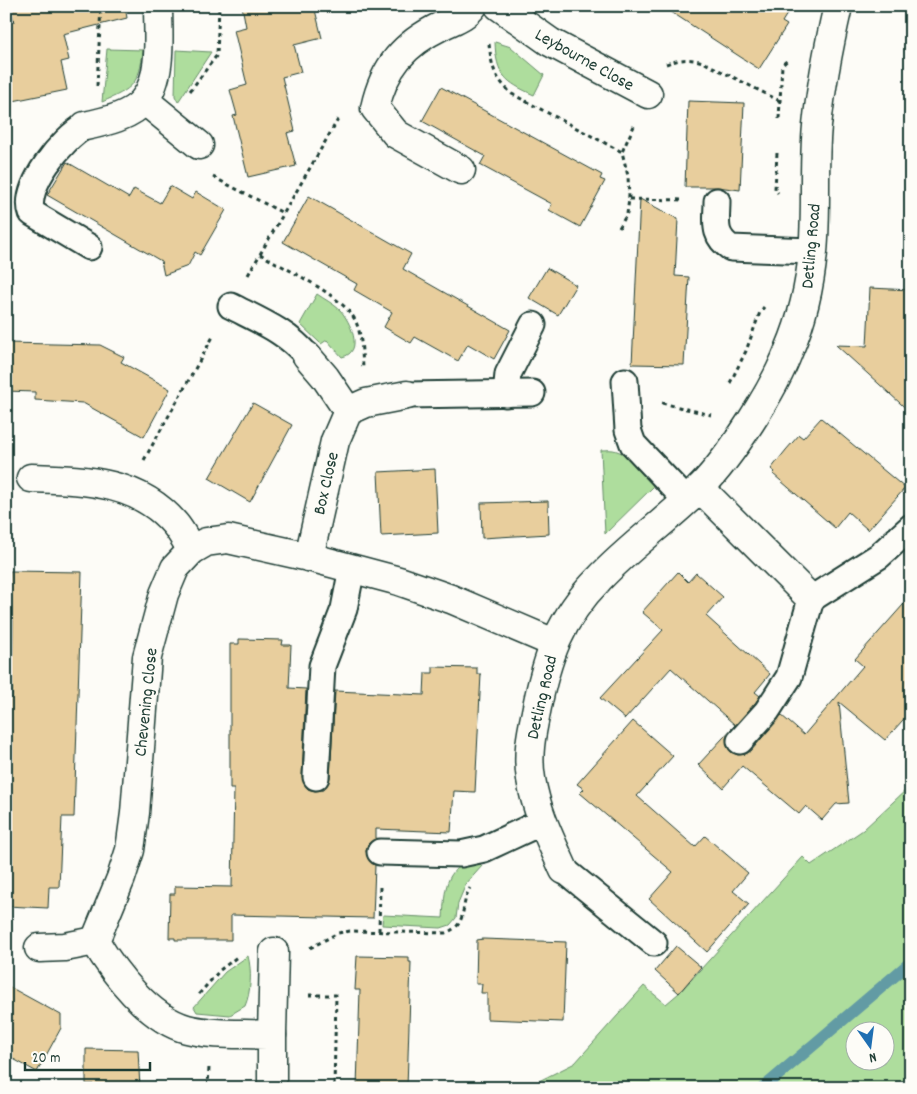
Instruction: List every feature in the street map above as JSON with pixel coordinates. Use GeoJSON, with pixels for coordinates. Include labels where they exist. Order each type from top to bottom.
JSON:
{"type":"FeatureCollection","features":[{"type":"Feature","properties":{"kind":"street"},"geometry":{"type":"LineString","coordinates":[[94,124],[126,114],[144,100],[155,75],[158,6]]}},
{"type":"Feature","properties":{"kind":"street","name":"Leybourne Close"},"geometry":{"type":"LineString","coordinates":[[499,6],[550,42],[648,94]]}},
{"type":"Feature","properties":{"kind":"street","name":"Detling Road"},"geometry":{"type":"LineString","coordinates":[[564,870],[542,822],[531,779],[529,748],[543,677],[554,643],[571,611],[598,580],[693,494],[744,429],[777,379],[790,349],[806,295],[813,251],[817,126],[838,6]]}},
{"type":"Feature","properties":{"kind":"street"},"geometry":{"type":"LineString","coordinates":[[461,170],[396,134],[376,108],[379,91],[402,50],[420,36],[471,10]]}},
{"type":"Feature","properties":{"kind":"street"},"geometry":{"type":"LineString","coordinates":[[144,100],[199,145]]}},
{"type":"Feature","properties":{"kind":"street"},"geometry":{"type":"LineString","coordinates":[[308,356],[325,377],[357,407],[407,395]]}},
{"type":"Feature","properties":{"kind":"street","name":"Box Close"},"geometry":{"type":"LineString","coordinates":[[309,557],[335,441],[357,407]]}},
{"type":"Feature","properties":{"kind":"street"},"geometry":{"type":"LineString","coordinates":[[31,478],[90,480],[127,490],[153,504],[174,523],[192,550]]}},
{"type":"Feature","properties":{"kind":"street"},"geometry":{"type":"LineString","coordinates":[[693,494],[811,599]]}},
{"type":"Feature","properties":{"kind":"street","name":"Chevening Close"},"geometry":{"type":"LineString","coordinates":[[95,941],[121,878],[130,850],[135,814],[147,657],[164,594],[175,568],[192,550],[206,542],[228,539],[352,568],[399,581],[451,599],[554,643]]}},
{"type":"Feature","properties":{"kind":"street"},"geometry":{"type":"LineString","coordinates":[[38,948],[65,947],[95,941],[112,969],[146,1003],[168,1020],[187,1029],[272,1035]]}},
{"type":"Feature","properties":{"kind":"street"},"geometry":{"type":"LineString","coordinates":[[272,1088],[274,952]]}},
{"type":"Feature","properties":{"kind":"lane"},"geometry":{"type":"LineString","coordinates":[[89,247],[32,213],[28,204],[31,192],[58,148],[73,132],[94,124]]}},
{"type":"Feature","properties":{"kind":"lane"},"geometry":{"type":"LineString","coordinates":[[717,201],[717,234],[722,242],[731,248],[813,251]]}},
{"type":"Feature","properties":{"kind":"lane"},"geometry":{"type":"LineString","coordinates":[[231,306],[297,343],[308,356]]}},
{"type":"Feature","properties":{"kind":"lane"},"geometry":{"type":"LineString","coordinates":[[506,394],[508,374],[533,324]]}},
{"type":"Feature","properties":{"kind":"lane"},"geometry":{"type":"LineString","coordinates":[[626,391],[628,430],[633,444],[693,494]]}},
{"type":"Feature","properties":{"kind":"lane"},"geometry":{"type":"LineString","coordinates":[[407,395],[532,393]]}},
{"type":"Feature","properties":{"kind":"lane"},"geometry":{"type":"LineString","coordinates":[[740,741],[767,711],[789,677],[811,599],[879,556],[911,527]]}},
{"type":"Feature","properties":{"kind":"lane"},"geometry":{"type":"LineString","coordinates":[[316,777],[322,666],[344,609],[352,568]]}},
{"type":"Feature","properties":{"kind":"lane"},"geometry":{"type":"LineString","coordinates":[[380,852],[461,854],[484,849],[542,822]]}},
{"type":"Feature","properties":{"kind":"lane"},"geometry":{"type":"LineString","coordinates":[[564,870],[654,943]]}},
{"type":"Feature","properties":{"kind":"path"},"geometry":{"type":"LineString","coordinates":[[94,124],[101,6]]}},
{"type":"Feature","properties":{"kind":"path"},"geometry":{"type":"LineString","coordinates":[[471,10],[488,42],[491,64],[498,80],[512,94],[622,152]]}},
{"type":"Feature","properties":{"kind":"path"},"geometry":{"type":"LineString","coordinates":[[127,490],[343,111],[359,96],[379,91]]}},
{"type":"Feature","properties":{"kind":"path"},"geometry":{"type":"LineString","coordinates":[[629,199],[717,201]]}},
{"type":"Feature","properties":{"kind":"path"},"geometry":{"type":"LineString","coordinates":[[260,254],[314,285],[341,304],[356,321],[361,344],[357,407]]}},
{"type":"Feature","properties":{"kind":"path"},"geometry":{"type":"LineString","coordinates":[[626,391],[658,402],[728,419],[744,429]]}},
{"type":"Feature","properties":{"kind":"path"},"geometry":{"type":"LineString","coordinates":[[303,952],[338,933],[379,931],[444,933],[455,929],[460,923],[468,891],[479,876],[492,866],[484,849]]}},
{"type":"Feature","properties":{"kind":"path"},"geometry":{"type":"LineString","coordinates":[[379,931],[380,852]]}},
{"type":"Feature","properties":{"kind":"green space"},"geometry":{"type":"Polygon","coordinates":[[[495,42],[511,47],[544,75],[534,95],[516,86],[504,76],[497,62],[495,42]]]}},
{"type":"Feature","properties":{"kind":"green space"},"geometry":{"type":"Polygon","coordinates":[[[107,49],[143,50],[140,71],[133,84],[121,93],[102,102],[107,49]]]}},
{"type":"Feature","properties":{"kind":"green space"},"geometry":{"type":"Polygon","coordinates":[[[176,50],[211,52],[178,102],[175,96],[176,50]]]}},
{"type":"Feature","properties":{"kind":"green space"},"geometry":{"type":"Polygon","coordinates":[[[317,294],[338,308],[348,321],[354,343],[353,349],[349,354],[342,357],[327,340],[321,344],[300,324],[317,294]]]}},
{"type":"Feature","properties":{"kind":"green space"},"geometry":{"type":"Polygon","coordinates":[[[601,450],[615,450],[628,457],[644,471],[653,487],[605,534],[601,450]]]}},
{"type":"Feature","properties":{"kind":"green space"},"geometry":{"type":"Polygon","coordinates":[[[907,789],[911,792],[911,1088],[525,1088],[575,1063],[644,986],[666,1004],[679,993],[803,857],[811,865],[863,830],[907,789]]]}},
{"type":"Feature","properties":{"kind":"green space"},"geometry":{"type":"Polygon","coordinates":[[[474,858],[482,866],[466,884],[458,903],[456,918],[450,925],[441,928],[382,925],[383,915],[443,918],[444,898],[448,882],[457,868],[474,858]]]}},
{"type":"Feature","properties":{"kind":"green space"},"geometry":{"type":"Polygon","coordinates":[[[248,956],[250,981],[249,994],[245,1006],[230,1015],[197,1012],[194,1007],[225,972],[248,956]]]}},
{"type":"Feature","properties":{"kind":"building"},"geometry":{"type":"Polygon","coordinates":[[[10,6],[125,6],[127,18],[63,34],[69,60],[61,62],[67,90],[13,101],[6,70],[6,24],[14,22],[10,6]]]}},
{"type":"Feature","properties":{"kind":"building"},"geometry":{"type":"Polygon","coordinates":[[[242,6],[314,6],[322,38],[294,45],[301,72],[282,77],[295,131],[287,133],[296,166],[248,177],[233,116],[237,115],[230,90],[247,85],[234,30],[246,27],[242,6]]]}},
{"type":"Feature","properties":{"kind":"building"},"geometry":{"type":"Polygon","coordinates":[[[662,6],[792,6],[782,22],[787,25],[759,69],[662,6]]]}},
{"type":"Feature","properties":{"kind":"building"},"geometry":{"type":"Polygon","coordinates":[[[441,87],[602,175],[600,179],[605,181],[580,227],[549,210],[552,204],[480,165],[485,156],[422,121],[441,87]]]}},
{"type":"Feature","properties":{"kind":"building"},"geometry":{"type":"Polygon","coordinates":[[[688,101],[744,103],[740,190],[718,187],[685,187],[688,101]]]}},
{"type":"Feature","properties":{"kind":"building"},"geometry":{"type":"Polygon","coordinates":[[[67,162],[129,198],[134,189],[160,203],[170,186],[192,199],[196,192],[226,210],[200,255],[195,252],[188,266],[164,275],[161,261],[47,195],[67,162]]]}},
{"type":"Feature","properties":{"kind":"building"},"geometry":{"type":"Polygon","coordinates":[[[309,196],[411,254],[403,269],[510,330],[494,359],[468,344],[458,361],[415,337],[411,343],[384,327],[392,312],[354,290],[357,284],[283,242],[309,196]]]}},
{"type":"Feature","properties":{"kind":"building"},"geometry":{"type":"Polygon","coordinates":[[[640,199],[678,219],[675,276],[689,277],[684,365],[632,364],[640,199]]]}},
{"type":"Feature","properties":{"kind":"building"},"geometry":{"type":"Polygon","coordinates":[[[547,268],[576,285],[558,315],[529,298],[547,268]]]}},
{"type":"Feature","properties":{"kind":"building"},"geometry":{"type":"Polygon","coordinates":[[[870,288],[911,290],[911,413],[836,345],[867,346],[870,288]]]}},
{"type":"Feature","properties":{"kind":"building"},"geometry":{"type":"Polygon","coordinates":[[[6,343],[100,345],[124,357],[121,362],[170,389],[144,437],[83,403],[35,400],[35,392],[6,391],[6,343]]]}},
{"type":"Feature","properties":{"kind":"building"},"geometry":{"type":"Polygon","coordinates":[[[253,403],[292,425],[250,502],[209,478],[253,403]]]}},
{"type":"Feature","properties":{"kind":"building"},"geometry":{"type":"Polygon","coordinates":[[[821,418],[905,488],[868,530],[848,512],[835,528],[773,474],[775,472],[771,469],[786,450],[799,435],[803,438],[821,418]]]}},
{"type":"Feature","properties":{"kind":"building"},"geometry":{"type":"Polygon","coordinates":[[[435,469],[438,533],[381,536],[378,472],[435,469]]]}},
{"type":"Feature","properties":{"kind":"building"},"geometry":{"type":"Polygon","coordinates":[[[548,501],[549,534],[482,538],[481,503],[548,501]]]}},
{"type":"Feature","properties":{"kind":"building"},"geometry":{"type":"Polygon","coordinates":[[[10,571],[82,572],[74,817],[62,817],[59,887],[49,887],[48,908],[6,906],[9,698],[12,698],[13,620],[8,620],[10,571]]]}},
{"type":"Feature","properties":{"kind":"building"},"geometry":{"type":"Polygon","coordinates":[[[678,572],[688,582],[696,573],[723,597],[706,616],[770,674],[755,692],[760,696],[756,702],[726,738],[727,746],[731,752],[738,755],[751,751],[781,715],[804,735],[863,666],[855,659],[911,596],[911,711],[885,740],[839,702],[849,803],[836,804],[822,820],[806,806],[799,814],[742,766],[723,788],[698,765],[735,725],[671,668],[625,719],[600,698],[663,630],[642,612],[678,572]]]}},
{"type":"Feature","properties":{"kind":"building"},"geometry":{"type":"Polygon","coordinates":[[[239,639],[283,640],[282,645],[291,645],[289,688],[306,689],[302,777],[308,789],[315,791],[323,790],[330,778],[335,691],[424,695],[425,673],[433,673],[433,667],[477,668],[477,674],[481,674],[475,792],[454,791],[451,832],[376,829],[376,839],[368,844],[366,851],[368,859],[375,865],[373,918],[231,915],[231,940],[175,940],[175,938],[169,938],[170,894],[175,894],[175,886],[232,887],[234,789],[230,789],[230,644],[239,644],[239,639]]]}},
{"type":"Feature","properties":{"kind":"building"},"geometry":{"type":"Polygon","coordinates":[[[633,721],[673,756],[637,796],[695,847],[705,836],[748,873],[733,891],[749,904],[707,952],[649,899],[673,872],[580,793],[584,789],[577,784],[633,721]]]}},
{"type":"Feature","properties":{"kind":"building"},"geometry":{"type":"Polygon","coordinates":[[[477,940],[566,942],[563,1022],[487,1019],[487,993],[481,993],[482,984],[476,984],[477,940]]]}},
{"type":"Feature","properties":{"kind":"building"},"geometry":{"type":"Polygon","coordinates":[[[676,946],[701,967],[679,993],[655,971],[676,946]]]}},
{"type":"Feature","properties":{"kind":"building"},"geometry":{"type":"Polygon","coordinates":[[[357,956],[409,957],[409,962],[411,962],[407,1088],[357,1088],[360,990],[355,990],[357,956]]]}},
{"type":"Feature","properties":{"kind":"building"},"geometry":{"type":"Polygon","coordinates":[[[6,985],[61,1015],[61,1028],[37,1072],[6,1055],[6,985]]]}},
{"type":"Feature","properties":{"kind":"building"},"geometry":{"type":"Polygon","coordinates":[[[86,1049],[138,1050],[140,1088],[93,1088],[93,1084],[86,1084],[86,1049]]]}},
{"type":"Feature","properties":{"kind":"waterway"},"geometry":{"type":"LineString","coordinates":[[763,1088],[911,962]]}}]}
